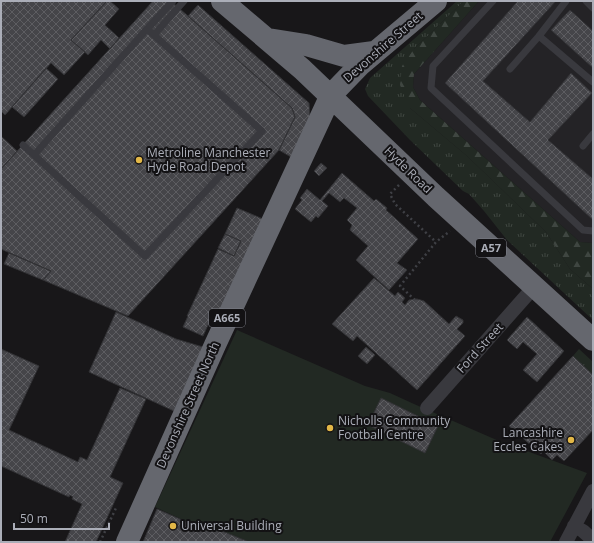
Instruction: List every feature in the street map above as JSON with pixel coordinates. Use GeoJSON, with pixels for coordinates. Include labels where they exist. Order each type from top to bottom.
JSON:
{"type":"FeatureCollection","features":[{"type":"Feature","properties":{"kind":"highway","name":"Hyde Road"},"geometry":{"type":"LineString","coordinates":[[222,1],[267,38],[331,95],[436,197],[593,340]]}},
{"type":"Feature","properties":{"kind":"highway","name":"Devonshire Street"},"geometry":{"type":"LineString","coordinates":[[331,95],[354,70],[374,52],[436,1]]}},
{"type":"Feature","properties":{"kind":"highway"},"geometry":{"type":"LineString","coordinates":[[267,38],[306,45],[344,56],[374,52]]}},
{"type":"Feature","properties":{"kind":"highway","name":"Devonshire Street North"},"geometry":{"type":"LineString","coordinates":[[127,542],[215,345],[331,95]]}},
{"type":"Feature","properties":{"kind":"street","name":"Ford Street"},"geometry":{"type":"LineString","coordinates":[[427,408],[534,287]]}},
{"type":"Feature","properties":{"kind":"street"},"geometry":{"type":"LineString","coordinates":[[566,542],[593,491]]}},
{"type":"Feature","properties":{"kind":"street"},"geometry":{"type":"LineString","coordinates":[[574,526],[583,531],[593,540]]}},
{"type":"Feature","properties":{"kind":"lane"},"geometry":{"type":"LineString","coordinates":[[34,154],[173,1]]}},
{"type":"Feature","properties":{"kind":"lane"},"geometry":{"type":"LineString","coordinates":[[154,35],[184,1]]}},
{"type":"Feature","properties":{"kind":"lane"},"geometry":{"type":"LineString","coordinates":[[493,1],[433,66],[431,88],[583,230],[593,231]]}},
{"type":"Feature","properties":{"kind":"lane"},"geometry":{"type":"LineString","coordinates":[[510,69],[540,36],[566,1]]}},
{"type":"Feature","properties":{"kind":"lane"},"geometry":{"type":"LineString","coordinates":[[586,1],[593,8]]}},
{"type":"Feature","properties":{"kind":"lane"},"geometry":{"type":"LineString","coordinates":[[23,145],[145,256],[262,131],[147,29]]}},
{"type":"Feature","properties":{"kind":"lane"},"geometry":{"type":"LineString","coordinates":[[540,36],[593,82]]}},
{"type":"Feature","properties":{"kind":"lane"},"geometry":{"type":"LineString","coordinates":[[583,146],[593,134]]}},
{"type":"Feature","properties":{"kind":"path"},"geometry":{"type":"LineString","coordinates":[[400,184],[390,194],[395,204],[436,242]]}},
{"type":"Feature","properties":{"kind":"path"},"geometry":{"type":"LineString","coordinates":[[415,300],[400,286],[436,242],[451,230]]}},
{"type":"Feature","properties":{"kind":"path"},"geometry":{"type":"LineString","coordinates":[[100,542],[116,508]]}},
{"type":"Feature","properties":{"kind":"shaded area"},"geometry":{"type":"Polygon","coordinates":[[[479,1],[593,1],[593,243],[580,242],[420,100],[413,87],[414,74],[479,1]]]}},
{"type":"Feature","properties":{"kind":"green space"},"geometry":{"type":"Polygon","coordinates":[[[457,1],[464,1],[414,49],[410,108],[467,156],[546,232],[570,269],[593,289],[593,320],[507,240],[469,194],[463,191],[410,140],[368,96],[365,89],[370,78],[457,1]]]}},
{"type":"Feature","properties":{"kind":"green space"},"geometry":{"type":"Polygon","coordinates":[[[464,1],[479,1],[414,74],[413,87],[420,100],[580,242],[593,243],[593,289],[570,269],[546,232],[467,156],[410,108],[400,85],[402,66],[414,49],[464,1]]]}},
{"type":"Feature","properties":{"kind":"green space","name":"Nicholls Community Football Centre"},"geometry":{"type":"Polygon","coordinates":[[[237,330],[365,386],[390,393],[499,441],[587,473],[550,542],[249,542],[205,524],[203,529],[155,507],[237,330]]]}},
{"type":"Feature","properties":{"kind":"green space"},"geometry":{"type":"Polygon","coordinates":[[[579,349],[593,362],[593,375],[573,356],[579,349]]]}},
{"type":"Feature","properties":{"kind":"building"},"geometry":{"type":"Polygon","coordinates":[[[1,1],[107,1],[71,40],[85,52],[64,75],[51,63],[5,115],[1,111],[1,1]]]}},
{"type":"Feature","properties":{"kind":"building"},"geometry":{"type":"Polygon","coordinates":[[[107,1],[110,1],[119,9],[105,25],[119,38],[110,49],[101,40],[88,55],[71,40],[107,1]]]}},
{"type":"Feature","properties":{"kind":"building","name":"Metroline Manchester Hyde Road Depot"},"geometry":{"type":"Polygon","coordinates":[[[153,1],[171,1],[292,108],[295,117],[279,150],[128,316],[43,280],[51,271],[1,249],[1,169],[153,1]]]}},
{"type":"Feature","properties":{"kind":"building"},"geometry":{"type":"Polygon","coordinates":[[[518,1],[556,1],[483,81],[530,122],[571,73],[592,93],[548,140],[593,179],[593,220],[445,83],[518,1]]]}},
{"type":"Feature","properties":{"kind":"building"},"geometry":{"type":"Polygon","coordinates":[[[198,5],[309,103],[310,120],[291,157],[279,150],[295,117],[292,108],[188,16],[198,5]]]}},
{"type":"Feature","properties":{"kind":"building"},"geometry":{"type":"Polygon","coordinates":[[[570,10],[593,31],[593,68],[551,30],[570,10]]]}},
{"type":"Feature","properties":{"kind":"building"},"geometry":{"type":"Polygon","coordinates":[[[46,68],[58,79],[24,117],[12,107],[46,68]]]}},
{"type":"Feature","properties":{"kind":"building"},"geometry":{"type":"Polygon","coordinates":[[[1,136],[17,151],[1,169],[1,136]]]}},
{"type":"Feature","properties":{"kind":"building"},"geometry":{"type":"Polygon","coordinates":[[[321,163],[327,168],[319,176],[314,171],[321,163]]]}},
{"type":"Feature","properties":{"kind":"building"},"geometry":{"type":"Polygon","coordinates":[[[342,173],[374,201],[376,199],[387,208],[386,210],[418,239],[397,263],[407,270],[389,290],[356,260],[368,246],[350,230],[352,225],[347,220],[357,208],[344,198],[340,202],[329,193],[322,201],[328,206],[318,218],[316,216],[311,222],[295,209],[302,200],[300,198],[307,189],[320,200],[342,173]]]}},
{"type":"Feature","properties":{"kind":"building"},"geometry":{"type":"Polygon","coordinates":[[[237,208],[263,219],[212,328],[208,325],[203,336],[183,327],[218,249],[234,256],[241,241],[225,234],[237,208]]]}},
{"type":"Feature","properties":{"kind":"building"},"geometry":{"type":"Polygon","coordinates":[[[225,234],[241,241],[234,256],[218,248],[225,234]]]}},
{"type":"Feature","properties":{"kind":"building"},"geometry":{"type":"Polygon","coordinates":[[[9,253],[51,271],[43,280],[4,264],[9,253]]]}},
{"type":"Feature","properties":{"kind":"building"},"geometry":{"type":"Polygon","coordinates":[[[374,278],[395,296],[398,292],[405,298],[402,302],[405,305],[409,300],[417,299],[424,301],[449,324],[456,316],[463,320],[463,323],[457,329],[465,336],[417,390],[357,336],[353,341],[332,324],[374,278]]]}},
{"type":"Feature","properties":{"kind":"building"},"geometry":{"type":"Polygon","coordinates":[[[116,312],[176,339],[203,347],[174,411],[89,372],[116,312]]]}},
{"type":"Feature","properties":{"kind":"building"},"geometry":{"type":"Polygon","coordinates":[[[527,317],[564,351],[537,382],[523,370],[537,354],[523,342],[517,349],[507,340],[527,317]]]}},
{"type":"Feature","properties":{"kind":"building"},"geometry":{"type":"Polygon","coordinates":[[[366,347],[375,355],[367,364],[358,356],[366,347]]]}},
{"type":"Feature","properties":{"kind":"building"},"geometry":{"type":"Polygon","coordinates":[[[1,349],[39,366],[9,430],[78,462],[80,457],[87,460],[120,388],[146,399],[110,477],[123,483],[96,542],[65,542],[82,504],[72,499],[73,497],[70,495],[69,497],[1,466],[1,349]]]}},
{"type":"Feature","properties":{"kind":"building"},"geometry":{"type":"Polygon","coordinates":[[[573,356],[593,375],[593,430],[564,461],[557,455],[552,460],[543,451],[541,454],[509,426],[573,356]]]}},
{"type":"Feature","properties":{"kind":"building"},"geometry":{"type":"Polygon","coordinates":[[[381,398],[438,426],[425,453],[368,425],[381,398]]]}},
{"type":"Feature","properties":{"kind":"building","name":"Universal Building"},"geometry":{"type":"Polygon","coordinates":[[[157,509],[203,529],[205,524],[249,542],[143,542],[157,509]]]}},
{"type":"Feature","properties":{"kind":"place","name":"Metroline Manchester Hyde Road Depot"},"geometry":{"type":"Point","coordinates":[139,160]}},
{"type":"Feature","properties":{"kind":"place","name":"Nicholls Community Football Centre"},"geometry":{"type":"Point","coordinates":[330,428]}},
{"type":"Feature","properties":{"kind":"place","name":"Lancashire Eccles Cakes"},"geometry":{"type":"Point","coordinates":[571,440]}},
{"type":"Feature","properties":{"kind":"place","name":"Universal Building"},"geometry":{"type":"Point","coordinates":[173,526]}}]}
